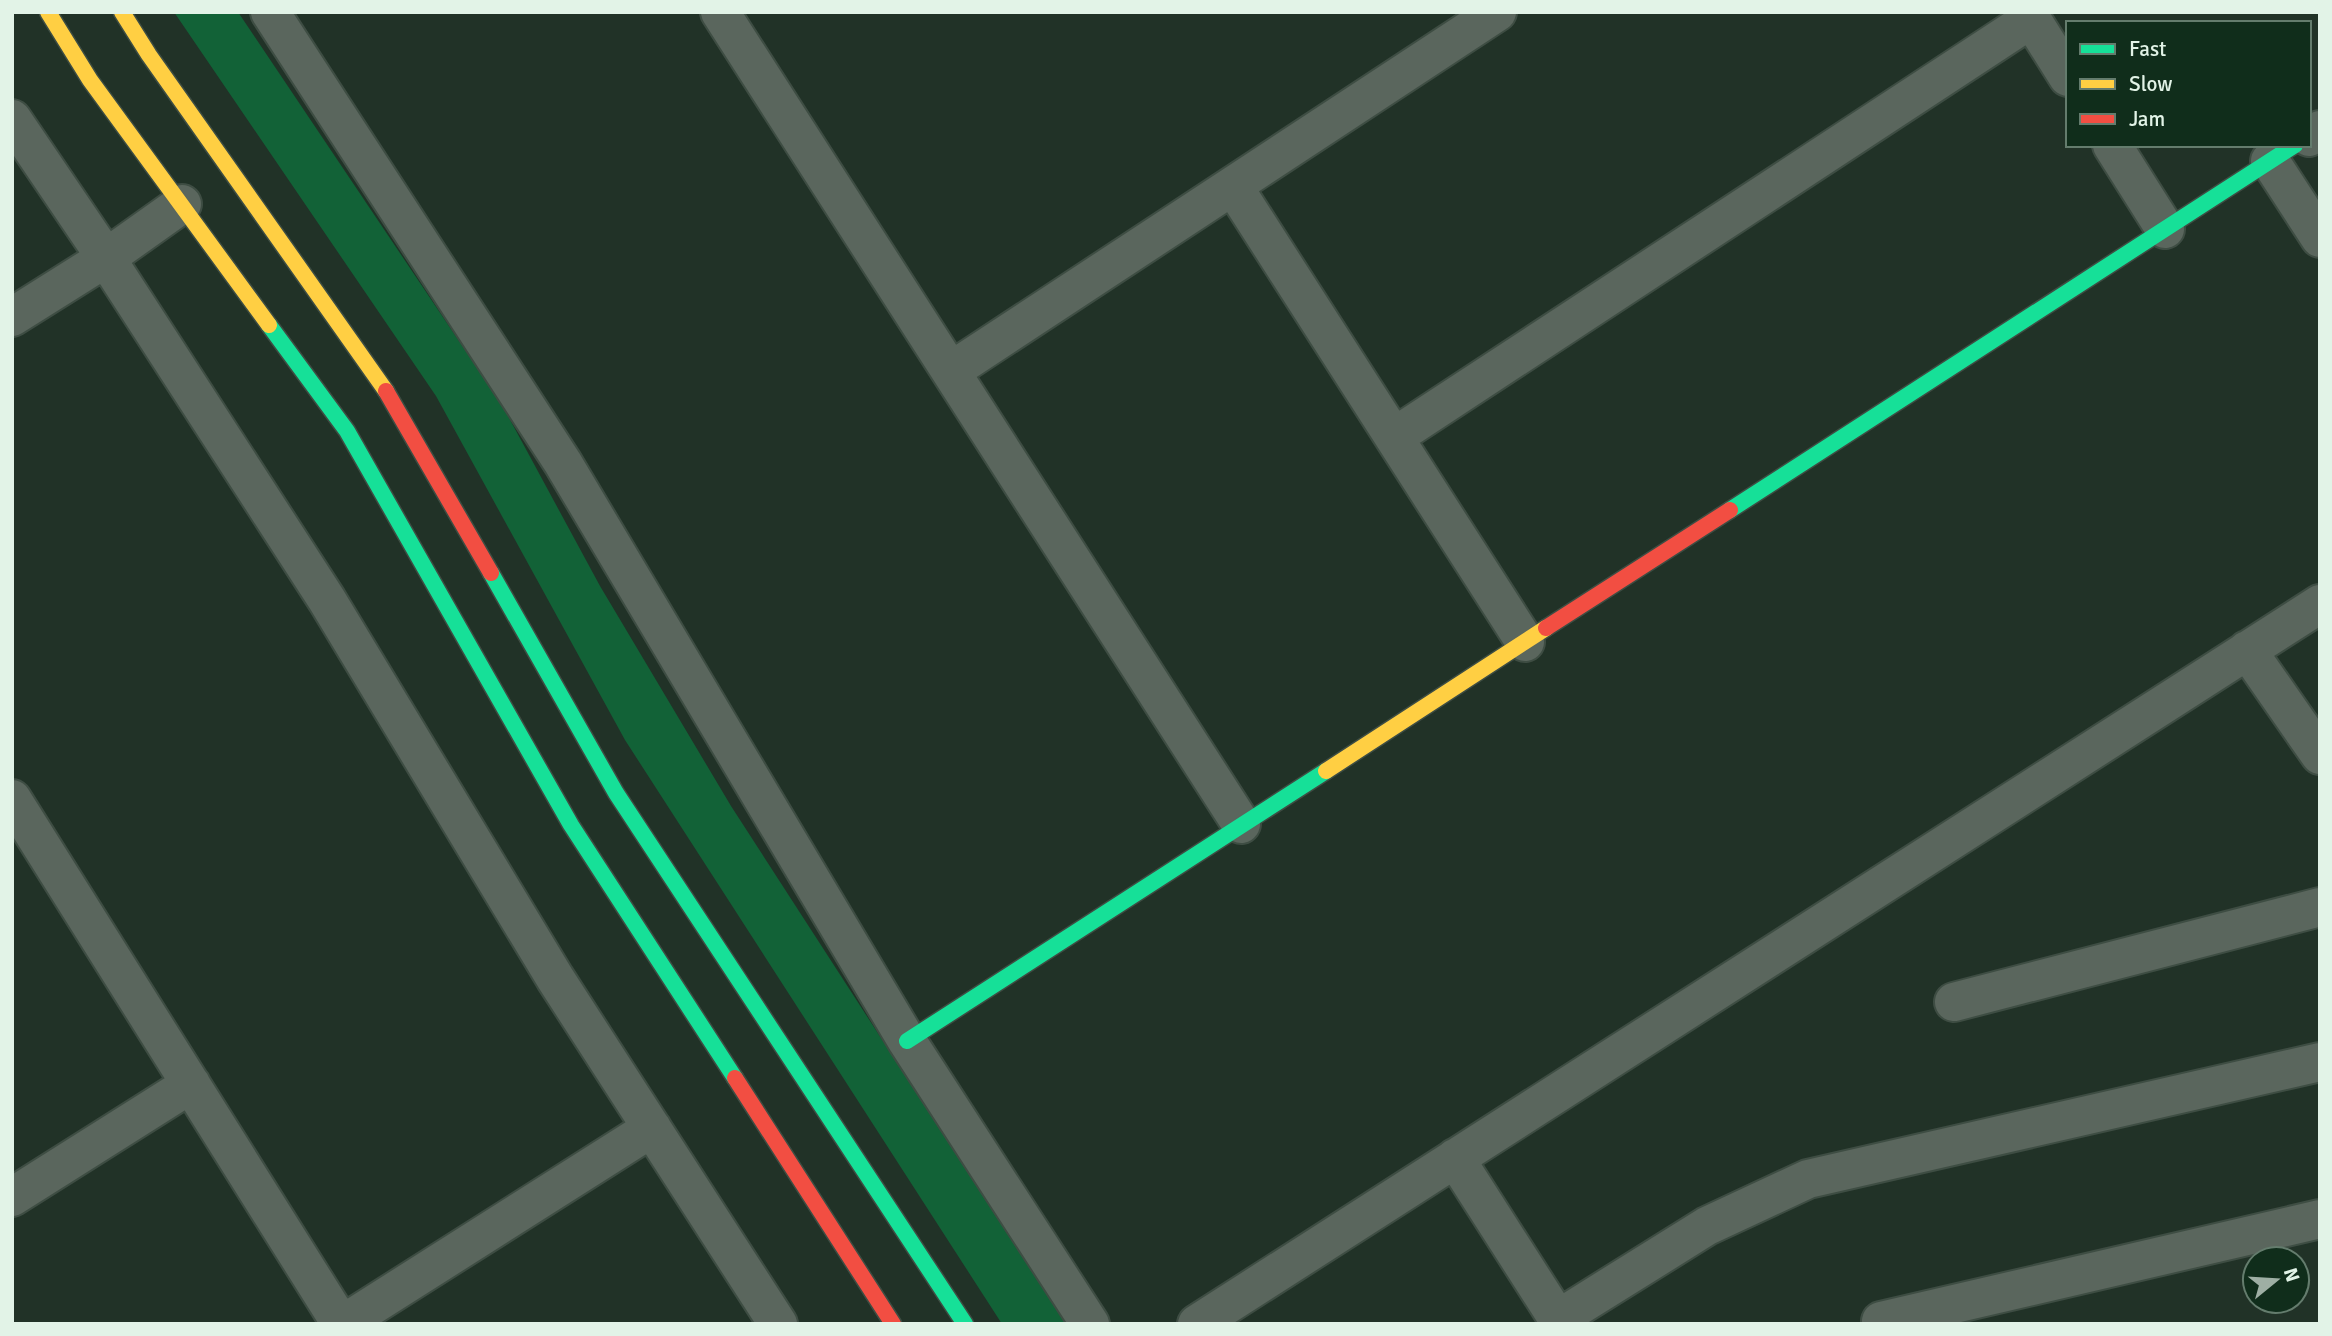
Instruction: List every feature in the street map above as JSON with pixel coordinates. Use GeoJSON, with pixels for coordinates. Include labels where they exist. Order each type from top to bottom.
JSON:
{"type":"FeatureCollection","features":[{"type":"Feature","properties":{"kind":"street"},"geometry":{"type":"LineString","coordinates":[[48,12],[90,80],[130,123],[182,204],[347,431],[571,825],[892,1324]]}},
{"type":"Feature","properties":{"kind":"street"},"geometry":{"type":"LineString","coordinates":[[122,12],[170,95],[396,405],[617,793],[965,1324]]}},
{"type":"Feature","properties":{"kind":"street"},"geometry":{"type":"LineString","coordinates":[[270,12],[563,463],[907,1041],[1090,1324]]}},
{"type":"Feature","properties":{"kind":"street"},"geometry":{"type":"LineString","coordinates":[[720,12],[1241,824]]}},
{"type":"Feature","properties":{"kind":"street"},"geometry":{"type":"LineString","coordinates":[[951,372],[1497,12]]}},
{"type":"Feature","properties":{"kind":"street"},"geometry":{"type":"LineString","coordinates":[[1394,437],[2029,15],[2066,74]]}},
{"type":"Feature","properties":{"kind":"street"},"geometry":{"type":"LineString","coordinates":[[12,119],[106,258],[327,600],[555,978],[778,1324]]}},
{"type":"Feature","properties":{"kind":"street"},"geometry":{"type":"LineString","coordinates":[[2113,147],[2165,229]]}},
{"type":"Feature","properties":{"kind":"street"},"geometry":{"type":"LineString","coordinates":[[907,1041],[2283,153],[2320,238]]}},
{"type":"Feature","properties":{"kind":"street"},"geometry":{"type":"LineString","coordinates":[[1233,186],[1525,642]]}},
{"type":"Feature","properties":{"kind":"street"},"geometry":{"type":"LineString","coordinates":[[12,317],[106,258],[182,204]]}},
{"type":"Feature","properties":{"kind":"street"},"geometry":{"type":"LineString","coordinates":[[1197,1324],[2320,604]]}},
{"type":"Feature","properties":{"kind":"street"},"geometry":{"type":"LineString","coordinates":[[2247,650],[2320,755]]}},
{"type":"Feature","properties":{"kind":"street"},"geometry":{"type":"LineString","coordinates":[[12,799],[342,1324],[652,1128]]}},
{"type":"Feature","properties":{"kind":"street"},"geometry":{"type":"LineString","coordinates":[[1954,1002],[2320,907]]}},
{"type":"Feature","properties":{"kind":"street"},"geometry":{"type":"LineString","coordinates":[[1455,1158],[1560,1321],[1707,1226],[1808,1179],[2320,1062]]}},
{"type":"Feature","properties":{"kind":"street"},"geometry":{"type":"LineString","coordinates":[[12,1197],[191,1084]]}},
{"type":"Feature","properties":{"kind":"street"},"geometry":{"type":"LineString","coordinates":[[1881,1321],[2320,1219]]}},
{"type":"Feature","properties":{"kind":"green space"},"geometry":{"type":"Polygon","coordinates":[[[174,12],[238,12],[502,405],[600,586],[731,806],[1066,1324],[1002,1324],[625,740],[436,396],[174,12]]]}},
{"type":"Feature","properties":{"kind":"traffic: fast"},"geometry":{"type":"LineString","coordinates":[[1730,510],[2292,147]]}},
{"type":"Feature","properties":{"kind":"traffic: fast"},"geometry":{"type":"LineString","coordinates":[[269,325],[347,431],[571,825],[735,1078]]}},
{"type":"Feature","properties":{"kind":"traffic: fast"},"geometry":{"type":"LineString","coordinates":[[491,573],[616,793],[965,1324]]}},
{"type":"Feature","properties":{"kind":"traffic: fast"},"geometry":{"type":"LineString","coordinates":[[907,1041],[1326,771]]}},
{"type":"Feature","properties":{"kind":"traffic: slow"},"geometry":{"type":"LineString","coordinates":[[48,12],[90,80],[269,325]]}},
{"type":"Feature","properties":{"kind":"traffic: slow"},"geometry":{"type":"LineString","coordinates":[[122,12],[149,55],[386,391]]}},
{"type":"Feature","properties":{"kind":"traffic: slow"},"geometry":{"type":"LineString","coordinates":[[1326,771],[1546,628]]}},
{"type":"Feature","properties":{"kind":"traffic: jam"},"geometry":{"type":"LineString","coordinates":[[386,391],[491,573]]}},
{"type":"Feature","properties":{"kind":"traffic: jam"},"geometry":{"type":"LineString","coordinates":[[1546,628],[1730,510]]}},
{"type":"Feature","properties":{"kind":"traffic: jam"},"geometry":{"type":"LineString","coordinates":[[735,1078],[893,1324]]}}]}
